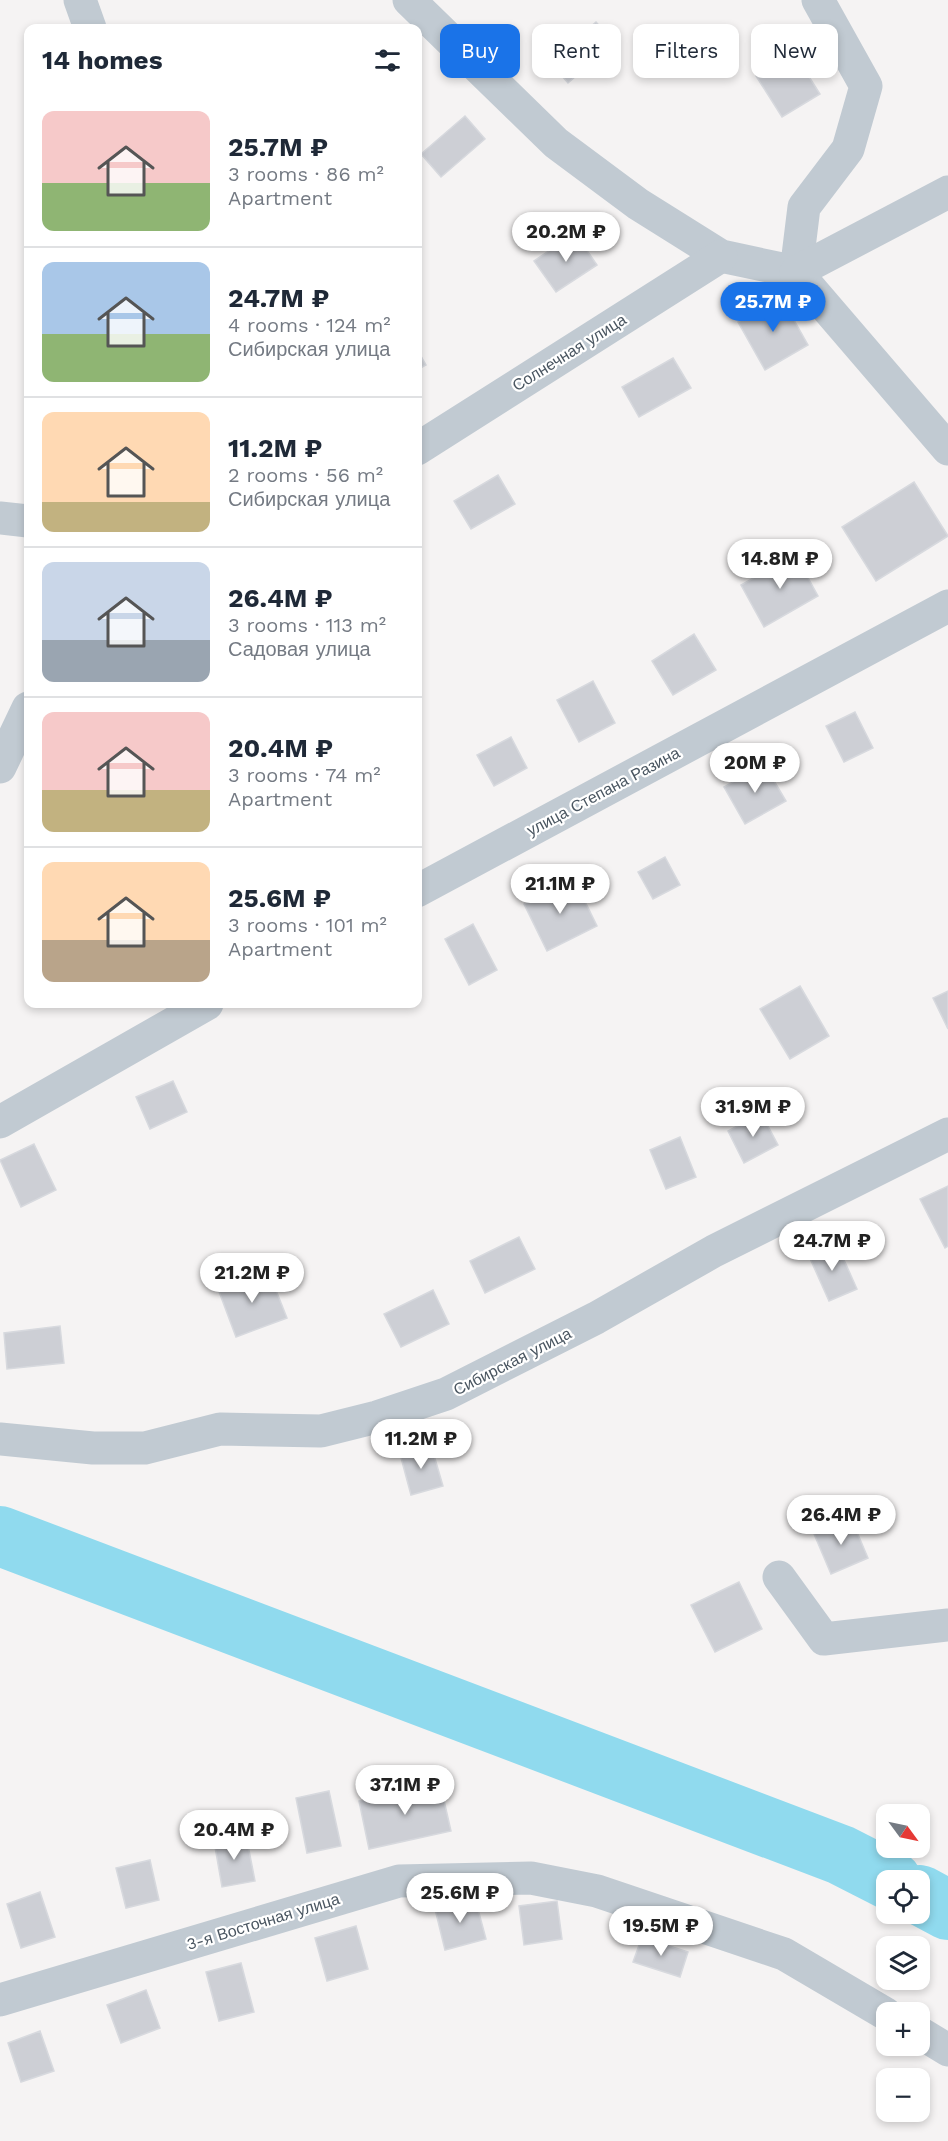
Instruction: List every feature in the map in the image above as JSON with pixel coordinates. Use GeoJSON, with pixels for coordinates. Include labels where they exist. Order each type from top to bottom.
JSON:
{"type":"FeatureCollection","features":[{"type":"Feature","properties":{"kind":"street"},"geometry":{"type":"LineString","coordinates":[[80,0],[89,24]]}},
{"type":"Feature","properties":{"kind":"street"},"geometry":{"type":"LineString","coordinates":[[409,0],[556,143],[638,204],[721,256],[796,272],[948,449]]}},
{"type":"Feature","properties":{"kind":"street"},"geometry":{"type":"LineString","coordinates":[[796,272],[804,207],[848,149],[867,86],[818,0]]}},
{"type":"Feature","properties":{"kind":"street"},"geometry":{"type":"LineString","coordinates":[[796,272],[948,192]]}},
{"type":"Feature","properties":{"kind":"street","name":"Солнечная улица"},"geometry":{"type":"LineString","coordinates":[[422,446],[721,256]]}},
{"type":"Feature","properties":{"kind":"street"},"geometry":{"type":"LineString","coordinates":[[0,518],[24,521]]}},
{"type":"Feature","properties":{"kind":"street","name":"улица Степана Разина"},"geometry":{"type":"LineString","coordinates":[[422,888],[948,606]]}},
{"type":"Feature","properties":{"kind":"street"},"geometry":{"type":"LineString","coordinates":[[0,766],[24,716]]}},
{"type":"Feature","properties":{"kind":"street"},"geometry":{"type":"LineString","coordinates":[[0,1122],[200,1008]]}},
{"type":"Feature","properties":{"kind":"street","name":"Сибирская улица"},"geometry":{"type":"LineString","coordinates":[[0,1439],[93,1448],[145,1448],[220,1429],[321,1431],[377,1417],[447,1394],[596,1318],[714,1251],[948,1134]]}},
{"type":"Feature","properties":{"kind":"street"},"geometry":{"type":"LineString","coordinates":[[779,1577],[824,1639],[948,1625]]}},
{"type":"Feature","properties":{"kind":"street","name":"3-я Восточная улица"},"geometry":{"type":"LineString","coordinates":[[0,2000],[399,1881],[531,1878],[597,1891],[784,1954],[876,2008]]}},
{"type":"Feature","properties":{"kind":"street"},"geometry":{"type":"LineString","coordinates":[[930,2039],[948,2050]]}},
{"type":"Feature","properties":{"kind":"building"},"geometry":{"type":"Polygon","coordinates":[[[564,78],[574,78],[568,83],[564,78]]]}},
{"type":"Feature","properties":{"kind":"building"},"geometry":{"type":"Polygon","coordinates":[[[757,78],[810,78],[820,94],[782,117],[757,78]]]}},
{"type":"Feature","properties":{"kind":"building"},"geometry":{"type":"Polygon","coordinates":[[[465,116],[485,139],[441,177],[422,153],[465,116]]]}},
{"type":"Feature","properties":{"kind":"building"},"geometry":{"type":"Polygon","coordinates":[[[575,233],[597,265],[556,292],[534,261],[575,233]]]}},
{"type":"Feature","properties":{"kind":"building"},"geometry":{"type":"Polygon","coordinates":[[[781,297],[808,345],[765,370],[738,322],[781,297]]]}},
{"type":"Feature","properties":{"kind":"building"},"geometry":{"type":"Polygon","coordinates":[[[673,358],[691,388],[639,417],[622,387],[673,358]]]}},
{"type":"Feature","properties":{"kind":"building"},"geometry":{"type":"Polygon","coordinates":[[[498,475],[515,504],[471,529],[454,501],[498,475]]]}},
{"type":"Feature","properties":{"kind":"building"},"geometry":{"type":"Polygon","coordinates":[[[914,482],[948,536],[876,581],[842,527],[914,482]]]}},
{"type":"Feature","properties":{"kind":"building"},"geometry":{"type":"Polygon","coordinates":[[[795,554],[818,596],[764,627],[741,585],[795,554]]]}},
{"type":"Feature","properties":{"kind":"building"},"geometry":{"type":"Polygon","coordinates":[[[694,634],[716,670],[673,695],[652,661],[694,634]]]}},
{"type":"Feature","properties":{"kind":"building"},"geometry":{"type":"Polygon","coordinates":[[[593,681],[615,723],[579,742],[557,700],[593,681]]]}},
{"type":"Feature","properties":{"kind":"building"},"geometry":{"type":"Polygon","coordinates":[[[855,712],[873,748],[844,762],[826,726],[855,712]]]}},
{"type":"Feature","properties":{"kind":"building"},"geometry":{"type":"Polygon","coordinates":[[[511,737],[527,768],[494,786],[477,755],[511,737]]]}},
{"type":"Feature","properties":{"kind":"building"},"geometry":{"type":"Polygon","coordinates":[[[764,764],[786,801],[745,824],[724,787],[764,764]]]}},
{"type":"Feature","properties":{"kind":"building"},"geometry":{"type":"Polygon","coordinates":[[[665,857],[680,885],[653,899],[638,872],[665,857]]]}},
{"type":"Feature","properties":{"kind":"building"},"geometry":{"type":"Polygon","coordinates":[[[574,879],[597,926],[547,951],[524,904],[574,879]]]}},
{"type":"Feature","properties":{"kind":"building"},"geometry":{"type":"Polygon","coordinates":[[[473,924],[497,970],[469,985],[445,939],[473,924]]]}},
{"type":"Feature","properties":{"kind":"building"},"geometry":{"type":"Polygon","coordinates":[[[800,986],[829,1036],[790,1059],[760,1009],[800,986]]]}},
{"type":"Feature","properties":{"kind":"building"},"geometry":{"type":"Polygon","coordinates":[[[948,991],[948,1029],[933,998],[948,991]]]}},
{"type":"Feature","properties":{"kind":"building"},"geometry":{"type":"Polygon","coordinates":[[[173,1081],[187,1112],[150,1129],[136,1097],[173,1081]]]}},
{"type":"Feature","properties":{"kind":"building"},"geometry":{"type":"Polygon","coordinates":[[[761,1113],[778,1145],[744,1163],[728,1131],[761,1113]]]}},
{"type":"Feature","properties":{"kind":"building"},"geometry":{"type":"Polygon","coordinates":[[[680,1137],[696,1177],[666,1189],[650,1150],[680,1137]]]}},
{"type":"Feature","properties":{"kind":"building"},"geometry":{"type":"Polygon","coordinates":[[[34,1144],[56,1190],[21,1207],[0,1160],[34,1144]]]}},
{"type":"Feature","properties":{"kind":"building"},"geometry":{"type":"Polygon","coordinates":[[[948,1186],[948,1246],[945,1248],[920,1199],[948,1186]]]}},
{"type":"Feature","properties":{"kind":"building"},"geometry":{"type":"Polygon","coordinates":[[[519,1237],[535,1269],[485,1293],[470,1261],[519,1237]]]}},
{"type":"Feature","properties":{"kind":"building"},"geometry":{"type":"Polygon","coordinates":[[[836,1242],[857,1289],[829,1301],[808,1254],[836,1242]]]}},
{"type":"Feature","properties":{"kind":"building"},"geometry":{"type":"Polygon","coordinates":[[[268,1270],[287,1318],[236,1337],[218,1289],[268,1270]]]}},
{"type":"Feature","properties":{"kind":"building"},"geometry":{"type":"Polygon","coordinates":[[[433,1290],[449,1324],[401,1347],[384,1314],[433,1290]]]}},
{"type":"Feature","properties":{"kind":"building"},"geometry":{"type":"Polygon","coordinates":[[[60,1326],[64,1363],[7,1369],[4,1333],[60,1326]]]}},
{"type":"Feature","properties":{"kind":"building"},"geometry":{"type":"Polygon","coordinates":[[[431,1445],[443,1486],[411,1495],[400,1454],[431,1445]]]}},
{"type":"Feature","properties":{"kind":"building"},"geometry":{"type":"Polygon","coordinates":[[[851,1518],[868,1558],[831,1574],[814,1534],[851,1518]]]}},
{"type":"Feature","properties":{"kind":"building"},"geometry":{"type":"Polygon","coordinates":[[[739,1582],[762,1629],[715,1652],[691,1605],[739,1582]]]}},
{"type":"Feature","properties":{"kind":"building"},"geometry":{"type":"Polygon","coordinates":[[[440,1783],[451,1831],[369,1849],[359,1801],[440,1783]]]}},
{"type":"Feature","properties":{"kind":"building"},"geometry":{"type":"Polygon","coordinates":[[[329,1791],[341,1846],[307,1853],[296,1798],[329,1791]]]}},
{"type":"Feature","properties":{"kind":"building"},"geometry":{"type":"Polygon","coordinates":[[[246,1835],[255,1881],[222,1887],[214,1841],[246,1835]]]}},
{"type":"Feature","properties":{"kind":"building"},"geometry":{"type":"Polygon","coordinates":[[[150,1860],[159,1900],[126,1908],[116,1868],[150,1860]]]}},
{"type":"Feature","properties":{"kind":"building"},"geometry":{"type":"Polygon","coordinates":[[[40,1892],[55,1937],[21,1948],[7,1904],[40,1892]]]}},
{"type":"Feature","properties":{"kind":"building"},"geometry":{"type":"Polygon","coordinates":[[[475,1898],[486,1939],[445,1950],[435,1909],[475,1898]]]}},
{"type":"Feature","properties":{"kind":"building"},"geometry":{"type":"Polygon","coordinates":[[[557,1901],[562,1939],[524,1945],[519,1906],[557,1901]]]}},
{"type":"Feature","properties":{"kind":"building"},"geometry":{"type":"Polygon","coordinates":[[[356,1926],[368,1969],[327,1981],[315,1938],[356,1926]]]}},
{"type":"Feature","properties":{"kind":"building"},"geometry":{"type":"Polygon","coordinates":[[[642,1937],[688,1952],[680,1977],[633,1962],[642,1937]]]}},
{"type":"Feature","properties":{"kind":"building"},"geometry":{"type":"Polygon","coordinates":[[[241,1963],[254,2012],[219,2021],[206,1972],[241,1963]]]}},
{"type":"Feature","properties":{"kind":"building"},"geometry":{"type":"Polygon","coordinates":[[[146,1990],[160,2028],[121,2043],[107,2005],[146,1990]]]}},
{"type":"Feature","properties":{"kind":"building"},"geometry":{"type":"Polygon","coordinates":[[[40,2031],[54,2071],[21,2082],[8,2043],[40,2031]]]}},
{"type":"Feature","properties":{"kind":"waterway"},"geometry":{"type":"LineString","coordinates":[[0,1536],[841,1855],[876,1873]]}},
{"type":"Feature","properties":{"kind":"waterway"},"geometry":{"type":"LineString","coordinates":[[930,1900],[948,1910]]}}]}
